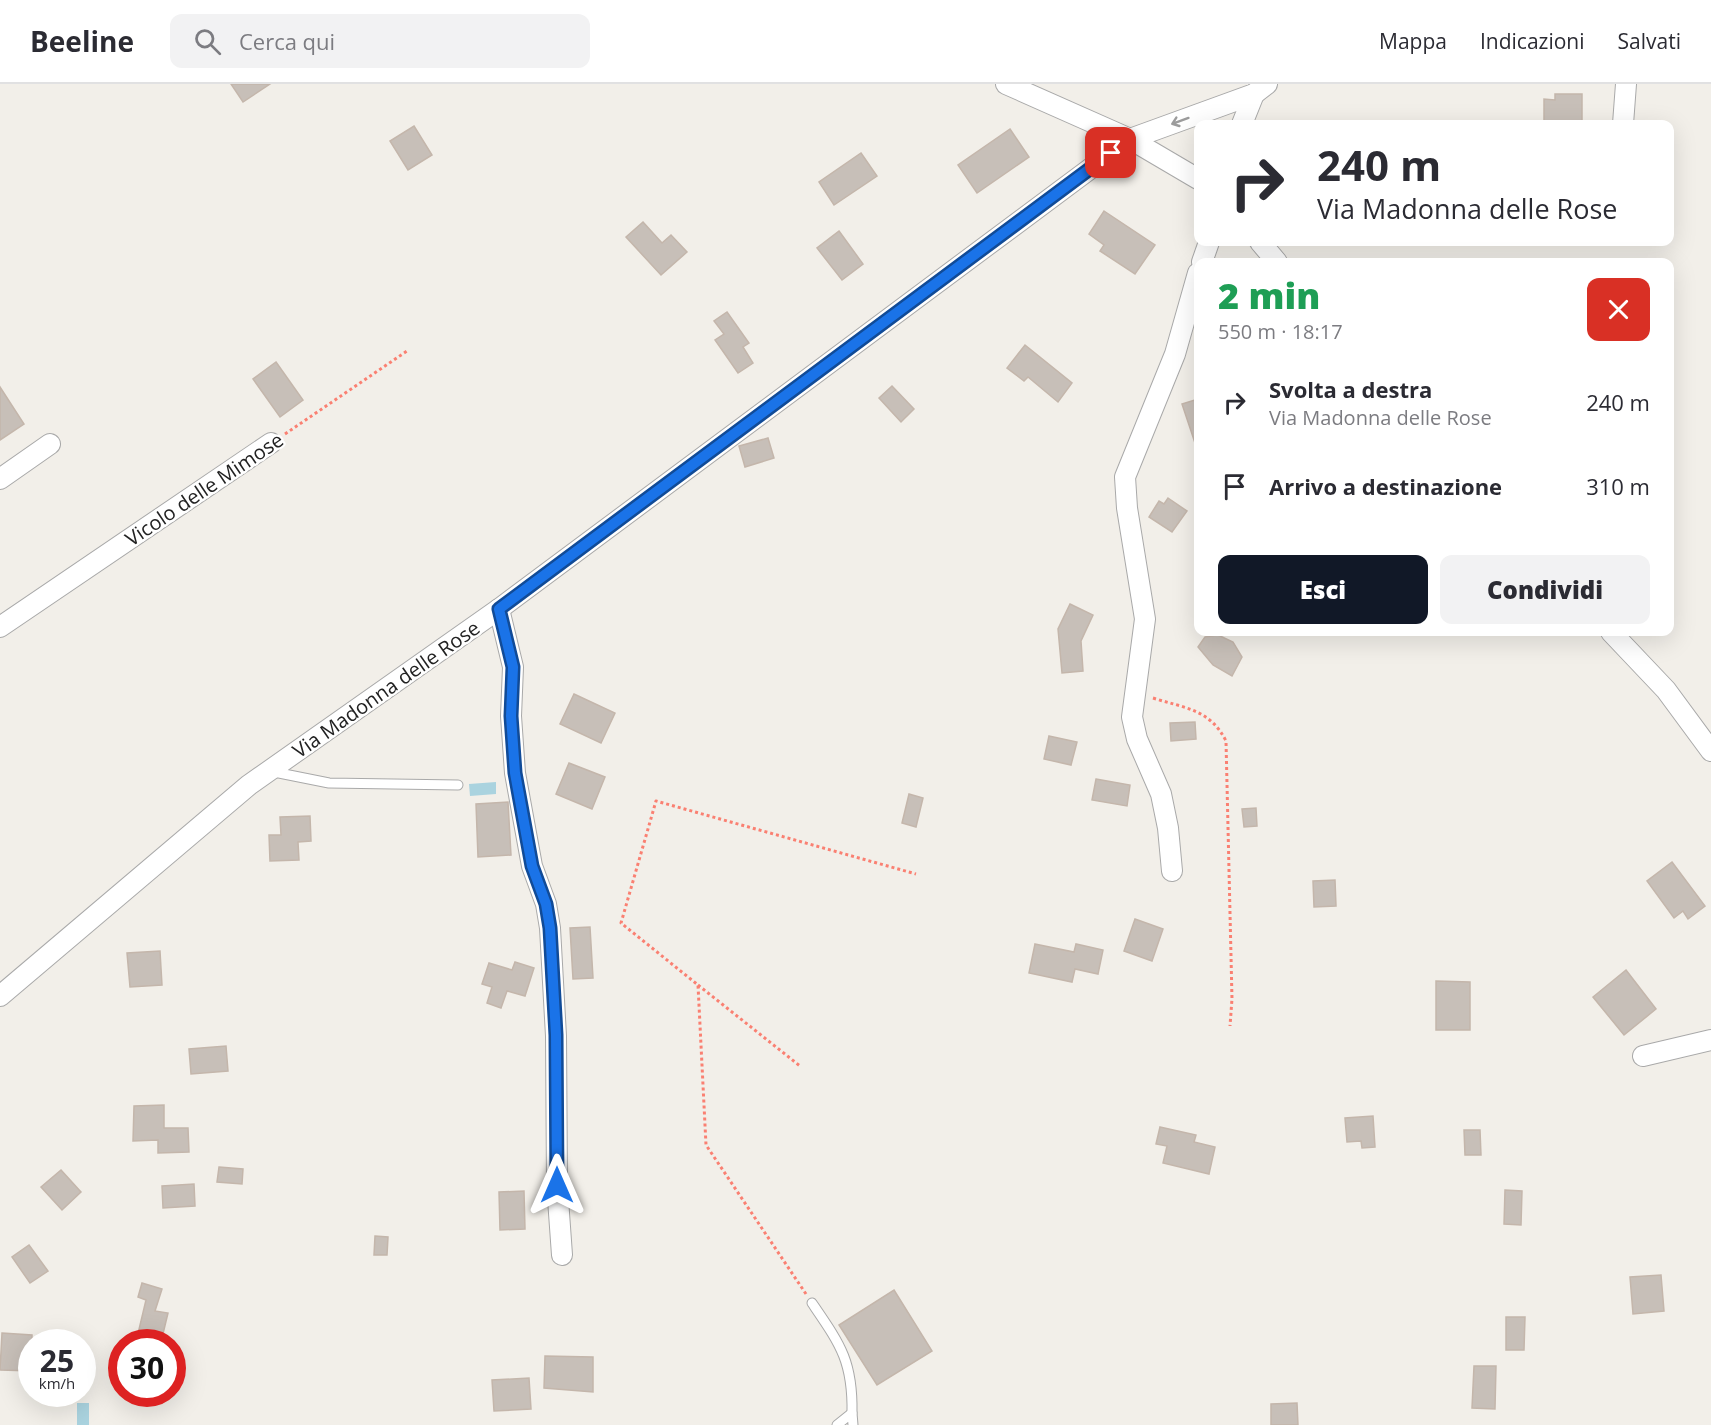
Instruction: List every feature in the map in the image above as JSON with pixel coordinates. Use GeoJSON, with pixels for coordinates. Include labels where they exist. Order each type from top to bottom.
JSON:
{"type":"FeatureCollection","features":[{"type":"Feature","properties":{"kind":"street"},"geometry":{"type":"LineString","coordinates":[[1006,84],[1130,139],[1194,176]]}},
{"type":"Feature","properties":{"kind":"street"},"geometry":{"type":"LineString","coordinates":[[1623,120],[1626,84]]}},
{"type":"Feature","properties":{"kind":"street"},"geometry":{"type":"LineString","coordinates":[[1244,120],[1261,89]]}},
{"type":"Feature","properties":{"kind":"street","name":"Via Madonna delle Rose"},"geometry":{"type":"LineString","coordinates":[[0,996],[206,820],[269,771],[499,609],[1130,139],[1261,89]]}},
{"type":"Feature","properties":{"kind":"street"},"geometry":{"type":"LineString","coordinates":[[1263,246],[1274,258]]}},
{"type":"Feature","properties":{"kind":"street"},"geometry":{"type":"LineString","coordinates":[[1172,871],[1168,828],[1161,794],[1137,739],[1132,717],[1145,619],[1127,508],[1125,477],[1175,354],[1194,287]]}},
{"type":"Feature","properties":{"kind":"street","name":"Vicolo delle Mimose"},"geometry":{"type":"LineString","coordinates":[[0,627],[271,443]]}},
{"type":"Feature","properties":{"kind":"street"},"geometry":{"type":"LineString","coordinates":[[0,479],[50,444]]}},
{"type":"Feature","properties":{"kind":"street"},"geometry":{"type":"LineString","coordinates":[[499,609],[513,667],[511,716],[515,773],[532,866],[546,904],[550,928],[556,1035],[557,1185],[562,1255]]}},
{"type":"Feature","properties":{"kind":"street"},"geometry":{"type":"LineString","coordinates":[[1615,636],[1666,690],[1711,751]]}},
{"type":"Feature","properties":{"kind":"street"},"geometry":{"type":"LineString","coordinates":[[1643,1056],[1711,1040]]}},
{"type":"Feature","properties":{"kind":"lane"},"geometry":{"type":"LineString","coordinates":[[269,771],[329,783],[458,785]]}},
{"type":"Feature","properties":{"kind":"lane"},"geometry":{"type":"LineString","coordinates":[[812,1303],[848,1362],[852,1388],[853,1425]]}},
{"type":"Feature","properties":{"kind":"lane"},"geometry":{"type":"LineString","coordinates":[[837,1425],[852,1413]]}},
{"type":"Feature","properties":{"kind":"path","name":"Vicolo delle Mimose"},"geometry":{"type":"LineString","coordinates":[[271,443],[407,351]]}},
{"type":"Feature","properties":{"kind":"path"},"geometry":{"type":"LineString","coordinates":[[1134,693],[1194,711],[1212,719],[1226,741],[1232,999],[1230,1026]]}},
{"type":"Feature","properties":{"kind":"path"},"geometry":{"type":"LineString","coordinates":[[800,1066],[621,923],[656,801],[916,874]]}},
{"type":"Feature","properties":{"kind":"path"},"geometry":{"type":"LineString","coordinates":[[698,985],[706,1145],[812,1303]]}},
{"type":"Feature","properties":{"kind":"water"},"geometry":{"type":"Polygon","coordinates":[[[496,782],[496,794],[470,796],[469,784],[496,782]]]}},
{"type":"Feature","properties":{"kind":"water"},"geometry":{"type":"Polygon","coordinates":[[[77,1407],[89,1407],[89,1425],[77,1425],[77,1407]]]}},
{"type":"Feature","properties":{"kind":"building"},"geometry":{"type":"Polygon","coordinates":[[[231,84],[270,84],[243,102],[231,84]]]}},
{"type":"Feature","properties":{"kind":"building"},"geometry":{"type":"Polygon","coordinates":[[[1555,94],[1582,94],[1582,120],[1544,120],[1544,99],[1555,100],[1555,94]]]}},
{"type":"Feature","properties":{"kind":"building"},"geometry":{"type":"Polygon","coordinates":[[[414,126],[432,155],[408,170],[390,141],[414,126]]]}},
{"type":"Feature","properties":{"kind":"building"},"geometry":{"type":"Polygon","coordinates":[[[1010,129],[1029,157],[977,193],[958,165],[1010,129]]]}},
{"type":"Feature","properties":{"kind":"building"},"geometry":{"type":"Polygon","coordinates":[[[861,153],[877,176],[834,205],[819,182],[861,153]]]}},
{"type":"Feature","properties":{"kind":"building"},"geometry":{"type":"Polygon","coordinates":[[[1104,211],[1155,245],[1135,274],[1100,251],[1104,245],[1089,234],[1104,211]]]}},
{"type":"Feature","properties":{"kind":"building"},"geometry":{"type":"Polygon","coordinates":[[[643,222],[662,243],[671,235],[687,252],[661,275],[626,237],[643,222]]]}},
{"type":"Feature","properties":{"kind":"building"},"geometry":{"type":"Polygon","coordinates":[[[839,231],[863,264],[842,280],[817,248],[839,231]]]}},
{"type":"Feature","properties":{"kind":"building"},"geometry":{"type":"Polygon","coordinates":[[[727,312],[749,343],[743,347],[753,363],[738,373],[715,340],[724,334],[714,321],[727,312]]]}},
{"type":"Feature","properties":{"kind":"building"},"geometry":{"type":"Polygon","coordinates":[[[1025,345],[1072,383],[1058,402],[1028,377],[1024,381],[1007,368],[1025,345]]]}},
{"type":"Feature","properties":{"kind":"building"},"geometry":{"type":"Polygon","coordinates":[[[276,362],[303,400],[280,417],[253,379],[276,362]]]}},
{"type":"Feature","properties":{"kind":"building"},"geometry":{"type":"Polygon","coordinates":[[[892,386],[914,409],[901,422],[879,398],[892,386]]]}},
{"type":"Feature","properties":{"kind":"building"},"geometry":{"type":"Polygon","coordinates":[[[0,387],[24,424],[0,440],[0,387]]]}},
{"type":"Feature","properties":{"kind":"building"},"geometry":{"type":"Polygon","coordinates":[[[1194,400],[1194,440],[1182,404],[1194,400]]]}},
{"type":"Feature","properties":{"kind":"building"},"geometry":{"type":"Polygon","coordinates":[[[768,438],[774,458],[745,467],[739,446],[768,438]]]}},
{"type":"Feature","properties":{"kind":"building"},"geometry":{"type":"Polygon","coordinates":[[[1168,498],[1187,511],[1172,532],[1149,517],[1159,501],[1164,504],[1168,498]]]}},
{"type":"Feature","properties":{"kind":"building"},"geometry":{"type":"Polygon","coordinates":[[[1070,604],[1093,615],[1081,641],[1083,671],[1062,673],[1058,629],[1070,604]]]}},
{"type":"Feature","properties":{"kind":"building"},"geometry":{"type":"Polygon","coordinates":[[[1220,636],[1233,642],[1242,657],[1232,676],[1213,665],[1198,647],[1205,637],[1220,636]]]}},
{"type":"Feature","properties":{"kind":"building"},"geometry":{"type":"Polygon","coordinates":[[[574,694],[615,713],[601,743],[560,724],[574,694]]]}},
{"type":"Feature","properties":{"kind":"building"},"geometry":{"type":"Polygon","coordinates":[[[1195,722],[1196,739],[1171,741],[1170,723],[1195,722]]]}},
{"type":"Feature","properties":{"kind":"building"},"geometry":{"type":"Polygon","coordinates":[[[1049,736],[1077,742],[1071,765],[1044,759],[1049,736]]]}},
{"type":"Feature","properties":{"kind":"building"},"geometry":{"type":"Polygon","coordinates":[[[569,763],[605,777],[592,809],[556,794],[569,763]]]}},
{"type":"Feature","properties":{"kind":"building"},"geometry":{"type":"Polygon","coordinates":[[[1096,779],[1130,785],[1127,806],[1092,800],[1096,779]]]}},
{"type":"Feature","properties":{"kind":"building"},"geometry":{"type":"Polygon","coordinates":[[[909,794],[923,798],[916,827],[902,823],[909,794]]]}},
{"type":"Feature","properties":{"kind":"building"},"geometry":{"type":"Polygon","coordinates":[[[508,802],[511,855],[478,857],[476,804],[508,802]]]}},
{"type":"Feature","properties":{"kind":"building"},"geometry":{"type":"Polygon","coordinates":[[[1256,808],[1257,826],[1244,827],[1242,809],[1256,808]]]}},
{"type":"Feature","properties":{"kind":"building"},"geometry":{"type":"Polygon","coordinates":[[[310,816],[311,841],[298,842],[299,860],[270,861],[269,835],[281,835],[280,817],[310,816]]]}},
{"type":"Feature","properties":{"kind":"building"},"geometry":{"type":"Polygon","coordinates":[[[1672,862],[1705,906],[1688,919],[1683,911],[1674,918],[1647,881],[1672,862]]]}},
{"type":"Feature","properties":{"kind":"building"},"geometry":{"type":"Polygon","coordinates":[[[1335,880],[1336,906],[1314,907],[1313,881],[1335,880]]]}},
{"type":"Feature","properties":{"kind":"building"},"geometry":{"type":"Polygon","coordinates":[[[1135,919],[1163,929],[1152,961],[1124,951],[1135,919]]]}},
{"type":"Feature","properties":{"kind":"building"},"geometry":{"type":"Polygon","coordinates":[[[590,927],[593,978],[573,979],[570,928],[590,927]]]}},
{"type":"Feature","properties":{"kind":"building"},"geometry":{"type":"Polygon","coordinates":[[[1035,944],[1074,952],[1076,944],[1103,950],[1098,974],[1075,969],[1072,982],[1029,973],[1035,944]]]}},
{"type":"Feature","properties":{"kind":"building"},"geometry":{"type":"Polygon","coordinates":[[[160,951],[162,985],[130,987],[127,953],[160,951]]]}},
{"type":"Feature","properties":{"kind":"building"},"geometry":{"type":"Polygon","coordinates":[[[515,962],[534,968],[525,996],[507,991],[501,1008],[487,1003],[492,987],[482,984],[489,963],[512,970],[515,962]]]}},
{"type":"Feature","properties":{"kind":"building"},"geometry":{"type":"Polygon","coordinates":[[[1626,970],[1656,1009],[1624,1035],[1593,997],[1626,970]]]}},
{"type":"Feature","properties":{"kind":"building"},"geometry":{"type":"Polygon","coordinates":[[[1436,981],[1470,982],[1470,1030],[1436,1030],[1436,981]]]}},
{"type":"Feature","properties":{"kind":"building"},"geometry":{"type":"Polygon","coordinates":[[[226,1046],[228,1071],[191,1074],[189,1049],[226,1046]]]}},
{"type":"Feature","properties":{"kind":"building"},"geometry":{"type":"Polygon","coordinates":[[[164,1105],[164,1128],[188,1128],[189,1152],[158,1153],[158,1140],[133,1141],[134,1106],[164,1105]]]}},
{"type":"Feature","properties":{"kind":"building"},"geometry":{"type":"Polygon","coordinates":[[[1373,1116],[1375,1147],[1362,1148],[1361,1141],[1347,1142],[1345,1118],[1373,1116]]]}},
{"type":"Feature","properties":{"kind":"building"},"geometry":{"type":"Polygon","coordinates":[[[1160,1127],[1196,1135],[1194,1142],[1215,1147],[1209,1174],[1163,1163],[1167,1146],[1156,1144],[1160,1127]]]}},
{"type":"Feature","properties":{"kind":"building"},"geometry":{"type":"Polygon","coordinates":[[[1464,1130],[1480,1130],[1481,1155],[1465,1155],[1464,1130]]]}},
{"type":"Feature","properties":{"kind":"building"},"geometry":{"type":"Polygon","coordinates":[[[219,1167],[243,1169],[242,1184],[217,1182],[219,1167]]]}},
{"type":"Feature","properties":{"kind":"building"},"geometry":{"type":"Polygon","coordinates":[[[61,1170],[81,1192],[62,1210],[41,1187],[61,1170]]]}},
{"type":"Feature","properties":{"kind":"building"},"geometry":{"type":"Polygon","coordinates":[[[194,1184],[195,1206],[163,1208],[162,1186],[194,1184]]]}},
{"type":"Feature","properties":{"kind":"building"},"geometry":{"type":"Polygon","coordinates":[[[1505,1190],[1522,1191],[1521,1225],[1504,1224],[1505,1190]]]}},
{"type":"Feature","properties":{"kind":"building"},"geometry":{"type":"Polygon","coordinates":[[[524,1191],[525,1229],[500,1230],[499,1192],[524,1191]]]}},
{"type":"Feature","properties":{"kind":"building"},"geometry":{"type":"Polygon","coordinates":[[[375,1236],[388,1237],[387,1255],[374,1255],[375,1236]]]}},
{"type":"Feature","properties":{"kind":"building"},"geometry":{"type":"Polygon","coordinates":[[[29,1245],[48,1271],[30,1283],[12,1257],[29,1245]]]}},
{"type":"Feature","properties":{"kind":"building"},"geometry":{"type":"Polygon","coordinates":[[[1661,1275],[1664,1311],[1633,1314],[1630,1277],[1661,1275]]]}},
{"type":"Feature","properties":{"kind":"building"},"geometry":{"type":"Polygon","coordinates":[[[142,1283],[162,1289],[155,1311],[168,1313],[164,1329],[139,1329],[146,1300],[138,1297],[142,1283]]]}},
{"type":"Feature","properties":{"kind":"building"},"geometry":{"type":"Polygon","coordinates":[[[894,1290],[932,1351],[877,1385],[839,1325],[894,1290]]]}},
{"type":"Feature","properties":{"kind":"building"},"geometry":{"type":"Polygon","coordinates":[[[1506,1317],[1525,1317],[1524,1350],[1506,1350],[1506,1317]]]}},
{"type":"Feature","properties":{"kind":"building"},"geometry":{"type":"Polygon","coordinates":[[[2,1333],[18,1334],[18,1371],[0,1370],[2,1333]]]}},
{"type":"Feature","properties":{"kind":"building"},"geometry":{"type":"Polygon","coordinates":[[[545,1356],[593,1357],[593,1392],[544,1388],[545,1356]]]}},
{"type":"Feature","properties":{"kind":"building"},"geometry":{"type":"Polygon","coordinates":[[[1474,1366],[1496,1366],[1495,1409],[1472,1408],[1474,1366]]]}},
{"type":"Feature","properties":{"kind":"building"},"geometry":{"type":"Polygon","coordinates":[[[529,1378],[531,1409],[494,1411],[492,1380],[529,1378]]]}},
{"type":"Feature","properties":{"kind":"building"},"geometry":{"type":"Polygon","coordinates":[[[1297,1403],[1298,1425],[1271,1425],[1271,1404],[1297,1403]]]}},
{"type":"Feature","properties":{"kind":"route"},"geometry":{"type":"LineString","coordinates":[[557,1185],[556,1035],[550,928],[546,904],[532,866],[515,773],[511,716],[513,667],[509,642],[499,609],[1111,153]]}}]}
